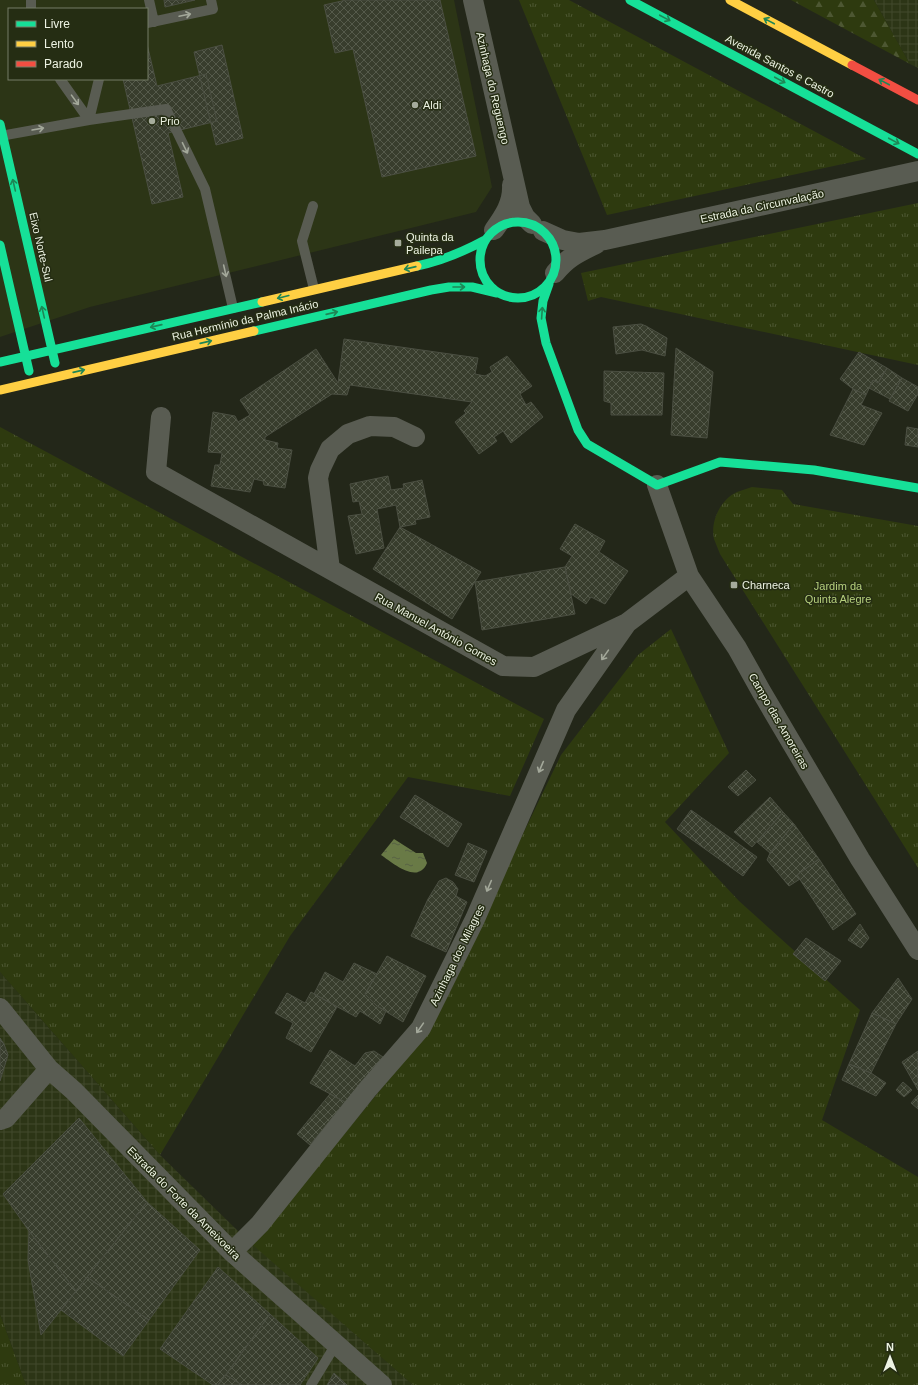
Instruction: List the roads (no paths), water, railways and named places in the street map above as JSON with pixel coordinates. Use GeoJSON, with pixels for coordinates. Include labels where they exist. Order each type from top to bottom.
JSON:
{"type":"FeatureCollection","features":[{"type":"Feature","properties":{"kind":"main road","name":"Avenida Santos e Castro"},"geometry":{"type":"LineString","coordinates":[[630,0],[918,154]]}},
{"type":"Feature","properties":{"kind":"main road"},"geometry":{"type":"LineString","coordinates":[[730,0],[918,100]]}},
{"type":"Feature","properties":{"kind":"main road","name":"Eixo Norte-Sul"},"geometry":{"type":"LineString","coordinates":[[0,124],[1,136],[58,376]]}},
{"type":"Feature","properties":{"kind":"main road"},"geometry":{"type":"LineString","coordinates":[[552,279],[541,292],[530,297],[519,299],[497,293],[483,276],[480,265],[480,252],[490,235],[506,224],[519,222],[538,227],[551,240],[556,250],[557,262],[552,279],[543,301],[541,318],[546,343],[578,430],[587,444],[657,485],[720,462],[814,470],[918,488]]}},
{"type":"Feature","properties":{"kind":"main road","name":"Rua Hermínio da Palma Inácio"},"geometry":{"type":"LineString","coordinates":[[0,362],[440,260],[471,248],[490,235]]}},
{"type":"Feature","properties":{"kind":"main road"},"geometry":{"type":"LineString","coordinates":[[0,245],[32,382]]}},
{"type":"Feature","properties":{"kind":"main road","name":"Rua Hermínio da Palma Inácio"},"geometry":{"type":"LineString","coordinates":[[0,390],[431,290],[449,287],[472,287],[497,293]]}},
{"type":"Feature","properties":{"kind":"main road"},"geometry":{"type":"LineString","coordinates":[[508,297],[522,309]]}},
{"type":"Feature","properties":{"kind":"main road"},"geometry":{"type":"LineString","coordinates":[[534,324],[546,343]]}},
{"type":"Feature","properties":{"kind":"street","name":"Azinhaga do Reguengo"},"geometry":{"type":"LineString","coordinates":[[473,0],[520,207],[525,217],[538,227]]}},
{"type":"Feature","properties":{"kind":"street","name":"Estrada da Circunvalação"},"geometry":{"type":"LineString","coordinates":[[538,227],[563,240],[579,243],[606,240],[918,171]]}},
{"type":"Feature","properties":{"kind":"street","name":"Azinhaga do Reguengo"},"geometry":{"type":"LineString","coordinates":[[490,235],[508,209],[512,191],[512,175]]}},
{"type":"Feature","properties":{"kind":"street","name":"Estrada da Circunvalação"},"geometry":{"type":"LineString","coordinates":[[552,279],[562,265],[574,254],[606,240]]}},
{"type":"Feature","properties":{"kind":"street","name":"Rua Manuel António Gomes"},"geometry":{"type":"LineString","coordinates":[[161,417],[156,472],[503,666],[534,667],[627,623],[689,576]]}},
{"type":"Feature","properties":{"kind":"street"},"geometry":{"type":"LineString","coordinates":[[330,569],[318,478],[320,470],[330,449],[348,434],[370,426],[394,427],[415,437]]}},
{"type":"Feature","properties":{"kind":"street","name":"Campo das Amoreiras"},"geometry":{"type":"LineString","coordinates":[[657,485],[689,576],[737,648],[860,859],[918,950]]}},
{"type":"Feature","properties":{"kind":"street","name":"Azinhaga dos Milagres"},"geometry":{"type":"LineString","coordinates":[[232,1252],[260,1224],[368,1090],[422,1028],[475,919],[566,710],[627,623]]}},
{"type":"Feature","properties":{"kind":"street","name":"Estrada do Forte da Ameixoeira"},"geometry":{"type":"LineString","coordinates":[[0,1008],[50,1069],[74,1091],[232,1252],[382,1385]]}},
{"type":"Feature","properties":{"kind":"street"},"geometry":{"type":"LineString","coordinates":[[0,1120],[6,1118],[50,1069]]}},
{"type":"Feature","properties":{"kind":"lane"},"geometry":{"type":"LineString","coordinates":[[149,0],[150,23],[213,9],[211,0]]}},
{"type":"Feature","properties":{"kind":"lane"},"geometry":{"type":"LineString","coordinates":[[61,80],[89,120]]}},
{"type":"Feature","properties":{"kind":"lane"},"geometry":{"type":"LineString","coordinates":[[89,120],[98,80]]}},
{"type":"Feature","properties":{"kind":"lane"},"geometry":{"type":"LineString","coordinates":[[1,136],[89,120],[166,109],[205,189],[233,308]]}},
{"type":"Feature","properties":{"kind":"lane"},"geometry":{"type":"LineString","coordinates":[[313,206],[302,241],[314,289]]}},
{"type":"Feature","properties":{"kind":"lane"},"geometry":{"type":"LineString","coordinates":[[311,1385],[336,1344]]}},
{"type":"Feature","properties":{"kind":"water"},"geometry":{"type":"Polygon","coordinates":[[[394,839],[416,853],[423,853],[427,863],[423,869],[418,872],[405,870],[381,855],[394,839]]]}},
{"type":"Feature","properties":{"kind":"place","name":"Aldi"},"geometry":{"type":"Point","coordinates":[415,105]}},
{"type":"Feature","properties":{"kind":"place","name":"Prio"},"geometry":{"type":"Point","coordinates":[152,121]}},
{"type":"Feature","properties":{"kind":"place","name":"Quinta da Pailepa"},"geometry":{"type":"Point","coordinates":[398,243]}},
{"type":"Feature","properties":{"kind":"place","name":"Charneca"},"geometry":{"type":"Point","coordinates":[734,585]}},
{"type":"Feature","properties":{"kind":"park label","name":"Jardim da Quinta Alegre"},"geometry":{"type":"Point","coordinates":[838,592]}}]}
